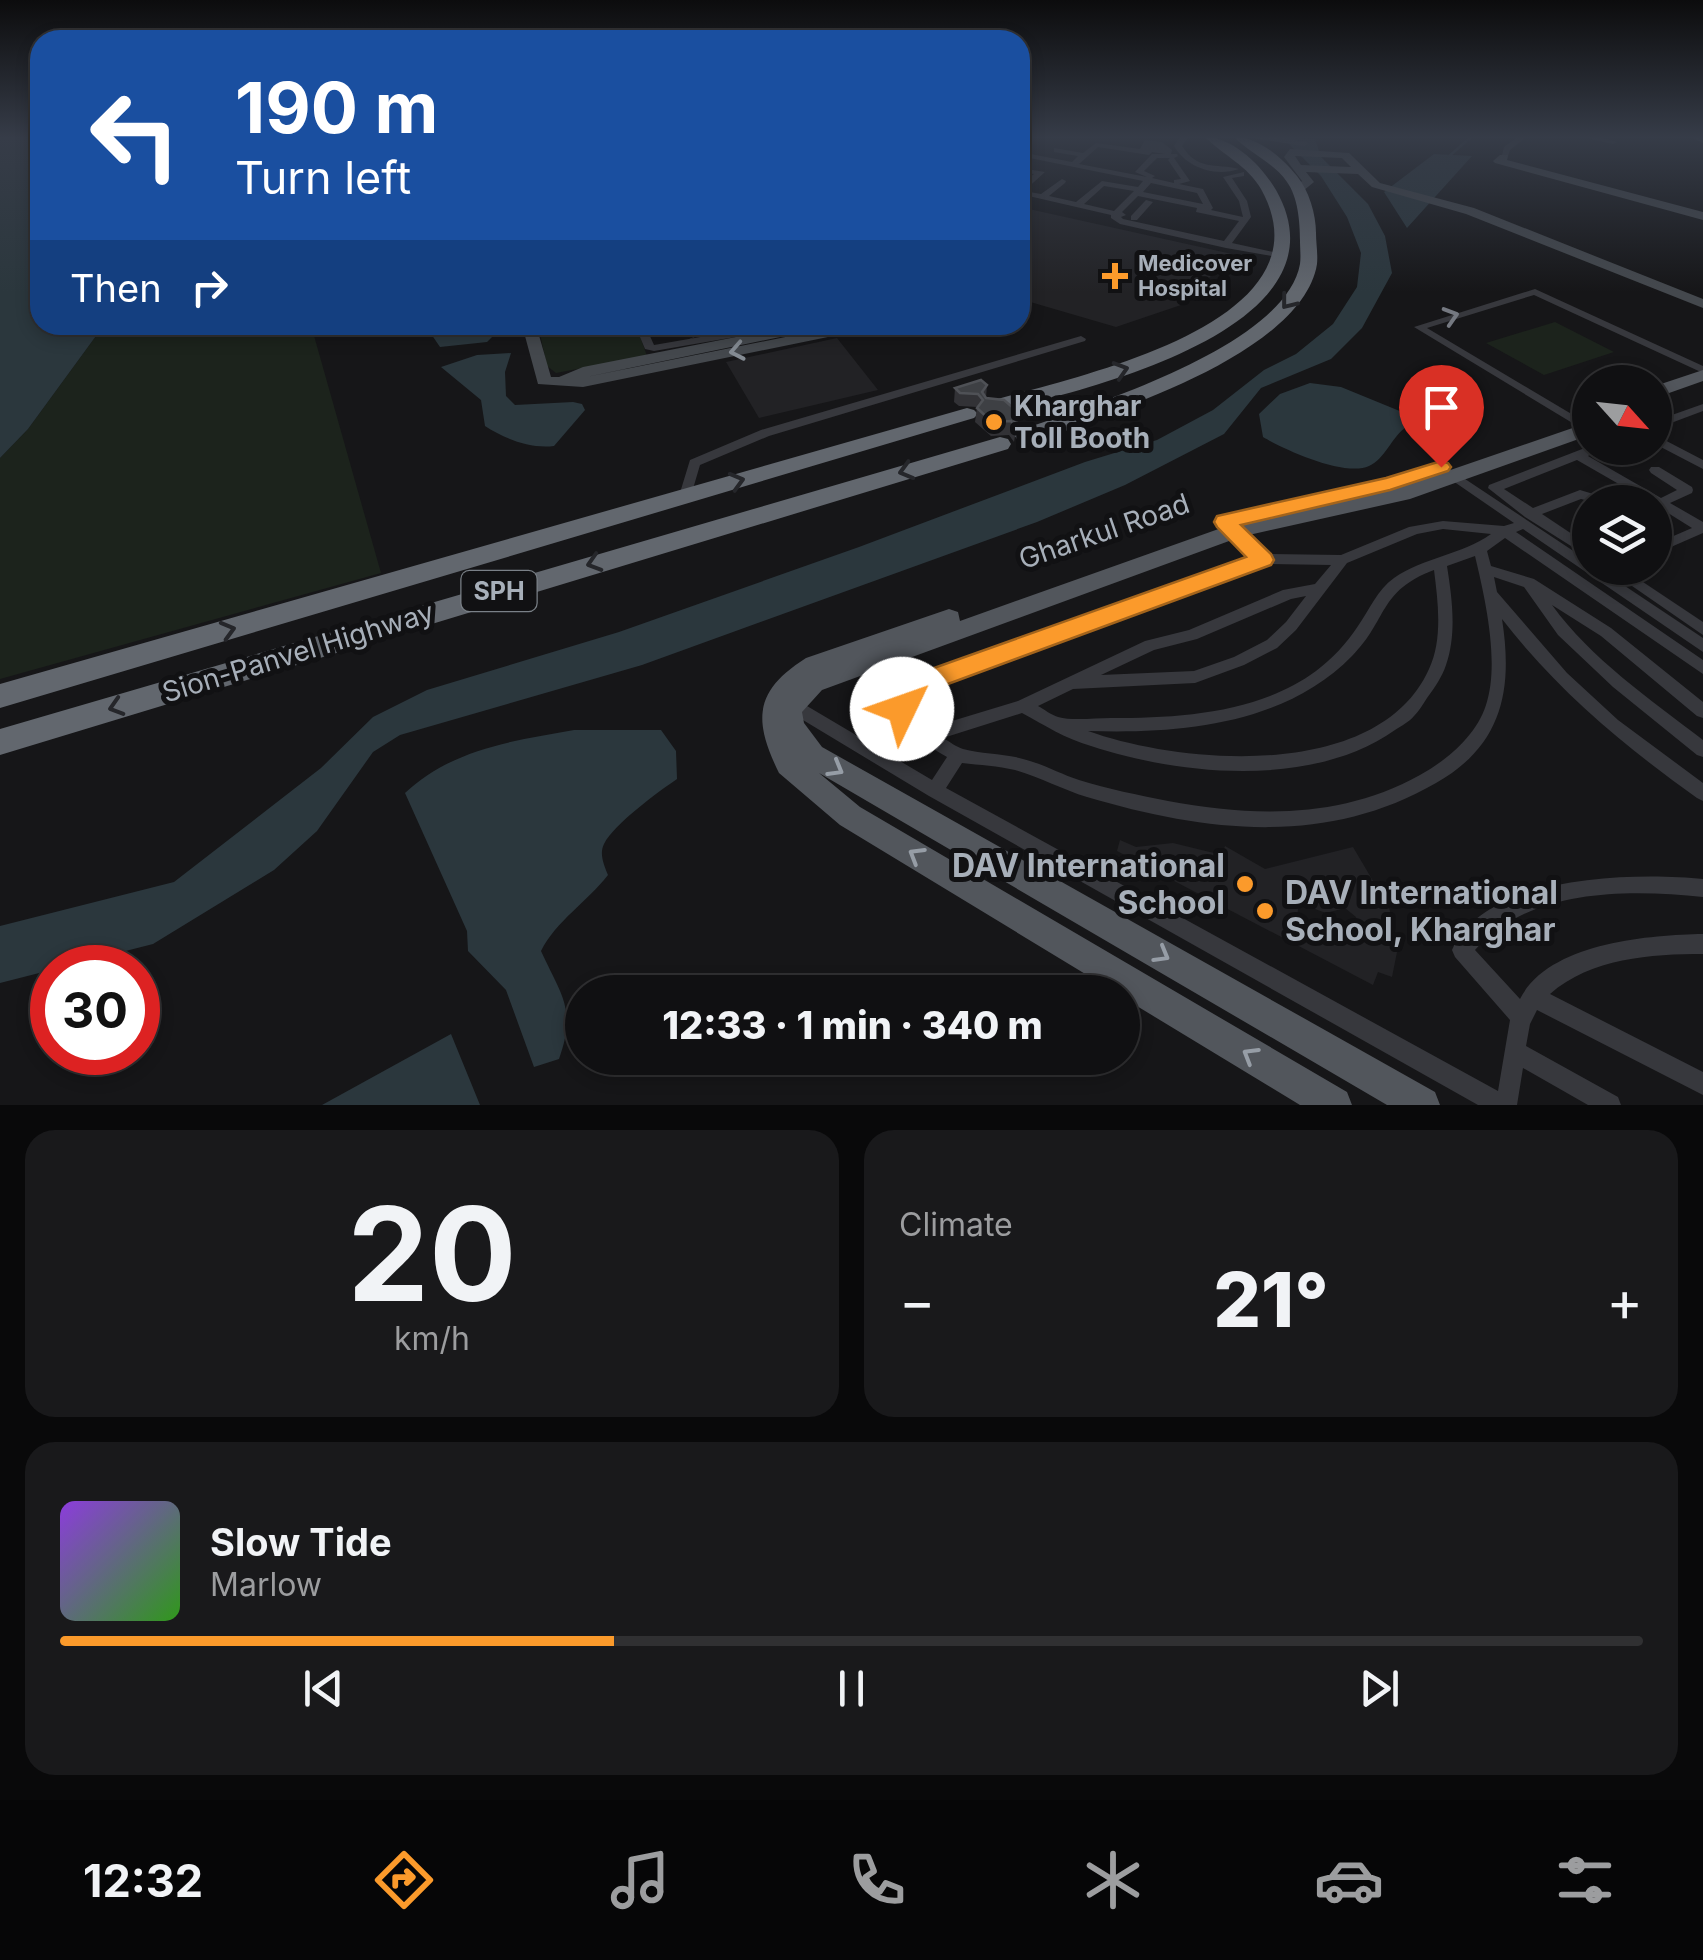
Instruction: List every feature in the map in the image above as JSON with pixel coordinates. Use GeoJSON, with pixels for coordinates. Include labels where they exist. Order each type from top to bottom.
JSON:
{"type":"FeatureCollection","features":[{"type":"Feature","properties":{"kind":"highway"},"geometry":{"type":"LineString","coordinates":[[1255,189],[1277,210]]}},
{"type":"Feature","properties":{"kind":"highway"},"geometry":{"type":"LineString","coordinates":[[994,406],[1110,374],[1189,344],[1243,308],[1266,283],[1280,256],[1271,189]]}},
{"type":"Feature","properties":{"kind":"highway"},"geometry":{"type":"LineString","coordinates":[[1279,189],[1304,211]]}},
{"type":"Feature","properties":{"kind":"highway"},"geometry":{"type":"LineString","coordinates":[[1026,436],[1194,371],[1259,332],[1288,305],[1305,277],[1311,250],[1299,189]]}},
{"type":"Feature","properties":{"kind":"highway","name":"Sion-Panvel Highway"},"geometry":{"type":"LineString","coordinates":[[0,696],[967,414]]}},
{"type":"Feature","properties":{"kind":"highway","name":"Sion-Panvel Highway"},"geometry":{"type":"LineString","coordinates":[[0,742],[1000,444]]}},
{"type":"Feature","properties":{"kind":"main road"},"geometry":{"type":"LineString","coordinates":[[1672,385],[1703,373]]}},
{"type":"Feature","properties":{"kind":"main road"},"geometry":{"type":"LineString","coordinates":[[1672,400],[1703,389]]}},
{"type":"Feature","properties":{"kind":"main road","name":"Gharkul Road"},"geometry":{"type":"LineString","coordinates":[[1069,947],[850,816],[789,765],[775,728],[775,704],[794,678],[815,665],[1230,526],[1448,472],[1572,424]]}},
{"type":"Feature","properties":{"kind":"main road","name":"Gharkul Road"},"geometry":{"type":"LineString","coordinates":[[793,702],[813,683],[1230,526]]}},
{"type":"Feature","properties":{"kind":"main road"},"geometry":{"type":"LineString","coordinates":[[793,702],[799,742],[812,755],[1422,1105]]}},
{"type":"Feature","properties":{"kind":"main road"},"geometry":{"type":"LineString","coordinates":[[1086,912],[1069,947],[1334,1105]]}},
{"type":"Feature","properties":{"kind":"street"},"geometry":{"type":"LineString","coordinates":[[1043,196],[1052,189]]}},
{"type":"Feature","properties":{"kind":"street"},"geometry":{"type":"LineString","coordinates":[[1078,205],[1094,189]]}},
{"type":"Feature","properties":{"kind":"street"},"geometry":{"type":"LineString","coordinates":[[1119,189],[1246,218]]}},
{"type":"Feature","properties":{"kind":"street"},"geometry":{"type":"LineString","coordinates":[[1134,218],[1143,189]]}},
{"type":"Feature","properties":{"kind":"street"},"geometry":{"type":"LineString","coordinates":[[1115,208],[1150,189]]}},
{"type":"Feature","properties":{"kind":"street"},"geometry":{"type":"LineString","coordinates":[[1193,189],[1200,190],[1209,208]]}},
{"type":"Feature","properties":{"kind":"street"},"geometry":{"type":"LineString","coordinates":[[1228,243],[1246,218],[1243,200],[1235,189]]}},
{"type":"Feature","properties":{"kind":"street"},"geometry":{"type":"LineString","coordinates":[[1398,189],[1453,202],[1703,301]]}},
{"type":"Feature","properties":{"kind":"street"},"geometry":{"type":"LineString","coordinates":[[1614,189],[1703,213]]}},
{"type":"Feature","properties":{"kind":"street"},"geometry":{"type":"LineString","coordinates":[[1030,193],[1078,205],[1115,208],[1134,218],[1280,256]]}},
{"type":"Feature","properties":{"kind":"street"},"geometry":{"type":"LineString","coordinates":[[1141,195],[1246,218]]}},
{"type":"Feature","properties":{"kind":"street"},"geometry":{"type":"LineString","coordinates":[[1115,208],[1120,221],[1228,243]]}},
{"type":"Feature","properties":{"kind":"street"},"geometry":{"type":"LineString","coordinates":[[1572,416],[1422,331],[1420,325],[1535,292],[1703,373]]}},
{"type":"Feature","properties":{"kind":"street"},"geometry":{"type":"LineString","coordinates":[[532,335],[544,381],[562,382],[583,382],[817,335]]}},
{"type":"Feature","properties":{"kind":"street"},"geometry":{"type":"LineString","coordinates":[[644,335],[649,347],[693,344]]}},
{"type":"Feature","properties":{"kind":"street"},"geometry":{"type":"LineString","coordinates":[[562,382],[583,372],[740,335]]}},
{"type":"Feature","properties":{"kind":"street"},"geometry":{"type":"LineString","coordinates":[[686,496],[694,464],[765,433],[1081,339]]}},
{"type":"Feature","properties":{"kind":"street"},"geometry":{"type":"LineString","coordinates":[[1642,346],[1682,362]]}},
{"type":"Feature","properties":{"kind":"street"},"geometry":{"type":"LineString","coordinates":[[1517,384],[1548,403]]}},
{"type":"Feature","properties":{"kind":"street"},"geometry":{"type":"LineString","coordinates":[[1672,421],[1703,407]]}},
{"type":"Feature","properties":{"kind":"street"},"geometry":{"type":"LineString","coordinates":[[1672,438],[1703,456]]}},
{"type":"Feature","properties":{"kind":"street"},"geometry":{"type":"LineString","coordinates":[[1672,448],[1703,465]]}},
{"type":"Feature","properties":{"kind":"street"},"geometry":{"type":"LineString","coordinates":[[1572,457],[1495,486],[1527,519],[1572,543]]}},
{"type":"Feature","properties":{"kind":"street"},"geometry":{"type":"LineString","coordinates":[[1594,465],[1625,485]]}},
{"type":"Feature","properties":{"kind":"street"},"geometry":{"type":"LineString","coordinates":[[1655,470],[1687,490],[1672,498]]}},
{"type":"Feature","properties":{"kind":"street"},"geometry":{"type":"LineString","coordinates":[[1448,472],[1572,548]]}},
{"type":"Feature","properties":{"kind":"street"},"geometry":{"type":"LineString","coordinates":[[1058,724],[1102,726],[1198,719],[1286,695],[1331,668],[1351,648],[1379,598],[1394,584],[1480,549],[1505,531],[1572,498]]}},
{"type":"Feature","properties":{"kind":"street"},"geometry":{"type":"LineString","coordinates":[[1672,512],[1703,528]]}},
{"type":"Feature","properties":{"kind":"street"},"geometry":{"type":"LineString","coordinates":[[1480,549],[1500,673],[1493,708],[1477,738],[1418,788],[1340,812],[1292,820],[1229,817],[1143,803],[1076,786],[1013,763],[958,756],[926,736],[902,709],[901,696],[909,688],[1262,560],[1342,560],[1414,530],[1458,524],[1505,531],[1703,668]]}},
{"type":"Feature","properties":{"kind":"street"},"geometry":{"type":"LineString","coordinates":[[1230,526],[1262,560]]}},
{"type":"Feature","properties":{"kind":"street"},"geometry":{"type":"LineString","coordinates":[[1672,542],[1703,528]]}},
{"type":"Feature","properties":{"kind":"street"},"geometry":{"type":"LineString","coordinates":[[1071,683],[1196,676],[1239,661],[1272,644],[1342,560]]}},
{"type":"Feature","properties":{"kind":"street"},"geometry":{"type":"LineString","coordinates":[[1023,706],[1090,739],[1149,756],[1211,764],[1280,762],[1366,740],[1414,705],[1434,675],[1445,629],[1440,563]]}},
{"type":"Feature","properties":{"kind":"street"},"geometry":{"type":"LineString","coordinates":[[1485,569],[1529,583],[1606,632],[1703,711]]}},
{"type":"Feature","properties":{"kind":"street"},"geometry":{"type":"LineString","coordinates":[[1529,583],[1563,631],[1618,683],[1703,750]]}},
{"type":"Feature","properties":{"kind":"street"},"geometry":{"type":"LineString","coordinates":[[1626,585],[1703,646]]}},
{"type":"Feature","properties":{"kind":"street"},"geometry":{"type":"LineString","coordinates":[[1631,585],[1703,629]]}},
{"type":"Feature","properties":{"kind":"street"},"geometry":{"type":"LineString","coordinates":[[926,736],[1023,706],[1150,645],[1192,634],[1288,594],[1318,589]]}},
{"type":"Feature","properties":{"kind":"street"},"geometry":{"type":"LineString","coordinates":[[1488,590],[1543,660],[1599,717],[1703,793]]}},
{"type":"Feature","properties":{"kind":"street"},"geometry":{"type":"LineString","coordinates":[[793,702],[801,711],[935,791],[1503,1105],[1521,1016],[1532,996],[1589,960],[1654,943],[1703,944]]}},
{"type":"Feature","properties":{"kind":"street"},"geometry":{"type":"LineString","coordinates":[[935,791],[958,756]]}},
{"type":"Feature","properties":{"kind":"street"},"geometry":{"type":"LineString","coordinates":[[1521,1016],[1462,950],[1496,920],[1544,897],[1594,885],[1668,883],[1703,888]]}},
{"type":"Feature","properties":{"kind":"street"},"geometry":{"type":"LineString","coordinates":[[1532,996],[1703,1084]]}},
{"type":"Feature","properties":{"kind":"street"},"geometry":{"type":"LineString","coordinates":[[1515,1052],[1610,1105]]}},
{"type":"Feature","properties":{"kind":"shaded area"},"geometry":{"type":"Polygon","coordinates":[[[0,189],[30,189],[30,335],[97,335],[28,429],[0,458],[0,189]]]}},
{"type":"Feature","properties":{"kind":"shaded area"},"geometry":{"type":"Polygon","coordinates":[[[1329,189],[1353,189],[1368,204],[1385,236],[1392,273],[1362,328],[1331,359],[1261,388],[1224,434],[1125,485],[1037,522],[642,665],[400,735],[373,752],[317,831],[274,870],[153,944],[30,945],[30,975],[0,983],[0,926],[174,882],[321,768],[373,717],[427,690],[619,632],[859,547],[1085,462],[1157,440],[1213,410],[1333,324],[1357,287],[1361,253],[1347,217],[1329,189]]]}},
{"type":"Feature","properties":{"kind":"shaded area"},"geometry":{"type":"Polygon","coordinates":[[[1389,189],[1443,189],[1407,228],[1384,192],[1389,189]]]}},
{"type":"Feature","properties":{"kind":"shaded area","name":"Medicover Hospital"},"geometry":{"type":"Polygon","coordinates":[[[1030,209],[1232,254],[1184,304],[1116,327],[1030,302],[1030,209]]]}},
{"type":"Feature","properties":{"kind":"shaded area"},"geometry":{"type":"Polygon","coordinates":[[[1555,322],[1614,352],[1544,375],[1486,343],[1555,322]]]}},
{"type":"Feature","properties":{"kind":"shaded area"},"geometry":{"type":"Polygon","coordinates":[[[97,335],[314,335],[381,573],[0,679],[0,458],[28,429],[97,335]]]}},
{"type":"Feature","properties":{"kind":"shaded area"},"geometry":{"type":"Polygon","coordinates":[[[432,335],[494,335],[487,342],[440,347],[432,335]]]}},
{"type":"Feature","properties":{"kind":"shaded area"},"geometry":{"type":"Polygon","coordinates":[[[540,335],[640,335],[647,356],[556,373],[547,366],[540,335]]]}},
{"type":"Feature","properties":{"kind":"shaded area"},"geometry":{"type":"Polygon","coordinates":[[[837,338],[878,390],[759,418],[726,362],[837,338]]]}},
{"type":"Feature","properties":{"kind":"shaded area"},"geometry":{"type":"Polygon","coordinates":[[[511,353],[505,372],[506,396],[515,405],[573,402],[582,404],[585,410],[554,446],[518,442],[485,426],[481,400],[441,367],[477,355],[511,353]]]}},
{"type":"Feature","properties":{"kind":"shaded area"},"geometry":{"type":"Polygon","coordinates":[[[1310,383],[1341,387],[1407,414],[1406,427],[1375,463],[1358,468],[1315,461],[1263,437],[1259,414],[1280,394],[1310,383]]]}},
{"type":"Feature","properties":{"kind":"shaded area"},"geometry":{"type":"Polygon","coordinates":[[[574,730],[661,730],[676,751],[677,779],[609,836],[602,852],[608,875],[555,930],[541,951],[564,1003],[565,1037],[559,1059],[534,1067],[506,990],[468,951],[467,931],[405,793],[443,766],[506,743],[574,730]]]}},
{"type":"Feature","properties":{"kind":"shaded area","name":"DAV International School, Kharghar"},"geometry":{"type":"Polygon","coordinates":[[[1120,840],[1136,847],[1173,843],[1222,855],[1225,846],[1265,869],[1353,847],[1389,908],[1399,942],[1392,977],[1378,972],[1373,985],[1117,851],[1120,840]],[[1304,905],[1298,909],[1297,919],[1353,946],[1359,934],[1356,917],[1345,908],[1326,913],[1304,905]]]}},
{"type":"Feature","properties":{"kind":"shaded area"},"geometry":{"type":"Polygon","coordinates":[[[451,1034],[480,1105],[322,1105],[451,1034]]]}},
{"type":"Feature","properties":{"kind":"building"},"geometry":{"type":"Polygon","coordinates":[[[981,380],[987,385],[982,392],[986,398],[1004,400],[1019,413],[1014,420],[1016,428],[1011,421],[992,422],[977,408],[983,400],[978,394],[960,393],[955,388],[981,380]]]}},
{"type":"Feature","properties":{"kind":"tunnel"},"geometry":{"type":"LineString","coordinates":[[689,335],[691,339]]}},
{"type":"Feature","properties":{"kind":"place","name":"Medicover Hospital"},"geometry":{"type":"Point","coordinates":[1115,276]}},
{"type":"Feature","properties":{"kind":"place","name":"Kharghar Toll Booth"},"geometry":{"type":"Point","coordinates":[994,422]}},
{"type":"Feature","properties":{"kind":"place","name":"DAV International School"},"geometry":{"type":"Point","coordinates":[1245,884]}},
{"type":"Feature","properties":{"kind":"place","name":"DAV International School, Kharghar"},"geometry":{"type":"Point","coordinates":[1265,911]}},
{"type":"Feature","properties":{"kind":"route"},"geometry":{"type":"LineString","coordinates":[[902,709],[901,696],[909,688],[1262,560],[1225,522],[1390,484],[1441,467]]}}]}
